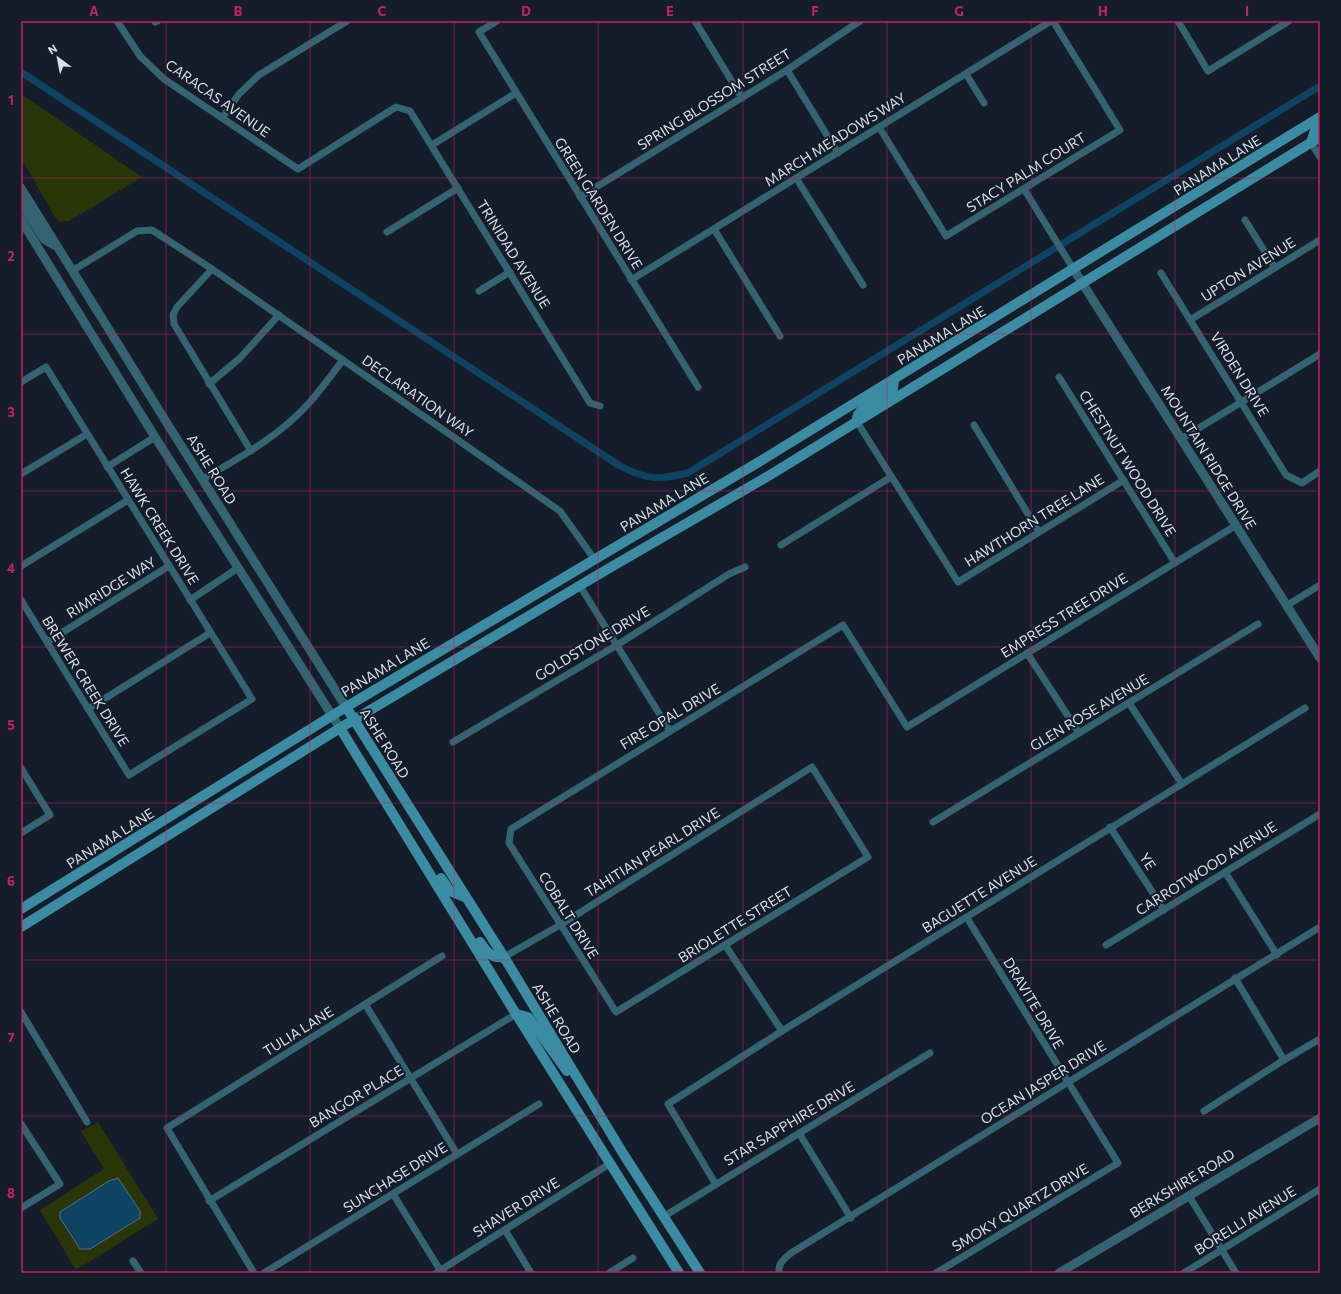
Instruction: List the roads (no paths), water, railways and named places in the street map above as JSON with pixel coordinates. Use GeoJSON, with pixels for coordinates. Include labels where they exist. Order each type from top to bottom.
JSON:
{"type":"FeatureCollection","features":[{"type":"Feature","properties":{"kind":"main road","name":"PANAMA LANE"},"geometry":{"type":"LineString","coordinates":[[21,910],[346,707],[595,560],[894,380],[1320,117]]}},
{"type":"Feature","properties":{"kind":"main road"},"geometry":{"type":"LineString","coordinates":[[1311,143],[1315,130],[1320,125]]}},
{"type":"Feature","properties":{"kind":"main road","name":"PANAMA LANE"},"geometry":{"type":"LineString","coordinates":[[21,927],[340,728],[770,475],[1320,137]]}},
{"type":"Feature","properties":{"kind":"main road"},"geometry":{"type":"LineString","coordinates":[[857,422],[856,418],[860,411],[893,389],[894,380]]}},
{"type":"Feature","properties":{"kind":"main road"},"geometry":{"type":"LineString","coordinates":[[580,586],[595,560]]}},
{"type":"Feature","properties":{"kind":"main road","name":"ASHE ROAD"},"geometry":{"type":"LineString","coordinates":[[346,707],[504,957],[663,1217],[700,1273]]}},
{"type":"Feature","properties":{"kind":"main road"},"geometry":{"type":"LineString","coordinates":[[340,728],[516,1014],[679,1273]]}},
{"type":"Feature","properties":{"kind":"main road"},"geometry":{"type":"LineString","coordinates":[[411,843],[422,848],[450,891],[465,897]]}},
{"type":"Feature","properties":{"kind":"main road"},"geometry":{"type":"LineString","coordinates":[[450,906],[456,908],[461,913],[488,953],[494,957],[504,957]]}},
{"type":"Feature","properties":{"kind":"main road"},"geometry":{"type":"LineString","coordinates":[[516,1014],[528,1018],[557,1059],[571,1076],[578,1079]]}},
{"type":"Feature","properties":{"kind":"street","name":"CARACAS AVENUE"},"geometry":{"type":"LineString","coordinates":[[117,21],[130,42],[153,69],[177,88],[298,169]]}},
{"type":"Feature","properties":{"kind":"street"},"geometry":{"type":"LineString","coordinates":[[222,118],[239,94],[259,75],[347,21]]}},
{"type":"Feature","properties":{"kind":"street","name":"GREEN GARDEN DRIVE"},"geometry":{"type":"LineString","coordinates":[[497,21],[479,32],[698,387]]}},
{"type":"Feature","properties":{"kind":"street"},"geometry":{"type":"LineString","coordinates":[[695,21],[742,98]]}},
{"type":"Feature","properties":{"kind":"street","name":"SPRING BLOSSOM STREET"},"geometry":{"type":"LineString","coordinates":[[580,197],[787,70],[860,21]]}},
{"type":"Feature","properties":{"kind":"street","name":"MARCH MEADOWS WAY"},"geometry":{"type":"LineString","coordinates":[[631,280],[1052,21]]}},
{"type":"Feature","properties":{"kind":"street","name":"STACY PALM COURT"},"geometry":{"type":"LineString","coordinates":[[879,127],[946,236],[1024,189],[1120,130],[1052,21]]}},
{"type":"Feature","properties":{"kind":"street"},"geometry":{"type":"LineString","coordinates":[[1178,21],[1208,71],[1289,21]]}},
{"type":"Feature","properties":{"kind":"street"},"geometry":{"type":"LineString","coordinates":[[787,70],[838,153]]}},
{"type":"Feature","properties":{"kind":"street"},"geometry":{"type":"LineString","coordinates":[[966,74],[984,103]]}},
{"type":"Feature","properties":{"kind":"street"},"geometry":{"type":"LineString","coordinates":[[432,145],[516,93]]}},
{"type":"Feature","properties":{"kind":"street","name":"TRINIDAD AVENUE"},"geometry":{"type":"LineString","coordinates":[[298,169],[396,107],[410,111],[590,403],[600,406]]}},
{"type":"Feature","properties":{"kind":"street"},"geometry":{"type":"LineString","coordinates":[[1311,143],[1320,157]]}},
{"type":"Feature","properties":{"kind":"street"},"geometry":{"type":"LineString","coordinates":[[796,178],[863,286]]}},
{"type":"Feature","properties":{"kind":"street","name":"ASHE ROAD"},"geometry":{"type":"LineString","coordinates":[[21,188],[346,707]]}},
{"type":"Feature","properties":{"kind":"street"},"geometry":{"type":"LineString","coordinates":[[388,232],[458,188]]}},
{"type":"Feature","properties":{"kind":"street"},"geometry":{"type":"LineString","coordinates":[[1024,189],[1074,270]]}},
{"type":"Feature","properties":{"kind":"street"},"geometry":{"type":"LineString","coordinates":[[21,204],[44,239],[56,246]]}},
{"type":"Feature","properties":{"kind":"street"},"geometry":{"type":"LineString","coordinates":[[21,220],[155,437],[340,728]]}},
{"type":"Feature","properties":{"kind":"street"},"geometry":{"type":"LineString","coordinates":[[1245,220],[1276,268]]}},
{"type":"Feature","properties":{"kind":"street"},"geometry":{"type":"LineString","coordinates":[[714,229],[780,336]]}},
{"type":"Feature","properties":{"kind":"street","name":"DECLARATION WAY"},"geometry":{"type":"LineString","coordinates":[[72,271],[137,231],[152,230],[279,315],[560,511],[595,560]]}},
{"type":"Feature","properties":{"kind":"street","name":"UPTON AVENUE"},"geometry":{"type":"LineString","coordinates":[[1190,320],[1320,240]]}},
{"type":"Feature","properties":{"kind":"street"},"geometry":{"type":"LineString","coordinates":[[212,269],[177,307],[173,314],[174,324],[208,384],[251,451]]}},
{"type":"Feature","properties":{"kind":"street","name":"MOUNTAIN RIDGE DRIVE"},"geometry":{"type":"LineString","coordinates":[[1074,270],[1320,658]]}},
{"type":"Feature","properties":{"kind":"street"},"geometry":{"type":"LineString","coordinates":[[479,291],[510,272]]}},
{"type":"Feature","properties":{"kind":"street","name":"VIRDEN DRIVE"},"geometry":{"type":"LineString","coordinates":[[1161,273],[1286,475],[1302,483],[1320,471]]}},
{"type":"Feature","properties":{"kind":"street"},"geometry":{"type":"LineString","coordinates":[[208,384],[240,358],[279,315]]}},
{"type":"Feature","properties":{"kind":"street"},"geometry":{"type":"LineString","coordinates":[[1182,439],[1320,354]]}},
{"type":"Feature","properties":{"kind":"street"},"geometry":{"type":"LineString","coordinates":[[203,480],[251,451],[281,429],[308,404],[343,360]]}},
{"type":"Feature","properties":{"kind":"street","name":"HAWK CREEK DRIVE"},"geometry":{"type":"LineString","coordinates":[[21,382],[46,367],[252,699],[129,775]]}},
{"type":"Feature","properties":{"kind":"street","name":"CHESTNUT WOOD DRIVE"},"geometry":{"type":"LineString","coordinates":[[1059,377],[1175,562]]}},
{"type":"Feature","properties":{"kind":"street"},"geometry":{"type":"LineString","coordinates":[[781,545],[891,477],[857,422]]}},
{"type":"Feature","properties":{"kind":"street"},"geometry":{"type":"LineString","coordinates":[[974,425],[1039,532]]}},
{"type":"Feature","properties":{"kind":"street"},"geometry":{"type":"LineString","coordinates":[[21,474],[87,434]]}},
{"type":"Feature","properties":{"kind":"street"},"geometry":{"type":"LineString","coordinates":[[107,467],[155,437]]}},
{"type":"Feature","properties":{"kind":"street","name":"HAWTHORN TREE LANE"},"geometry":{"type":"LineString","coordinates":[[891,477],[958,582],[1124,480]]}},
{"type":"Feature","properties":{"kind":"street"},"geometry":{"type":"LineString","coordinates":[[21,566],[128,500]]}},
{"type":"Feature","properties":{"kind":"street","name":"EMPRESS TREE DRIVE"},"geometry":{"type":"LineString","coordinates":[[843,626],[907,727],[1235,526]]}},
{"type":"Feature","properties":{"kind":"street","name":"RIMRIDGE WAY"},"geometry":{"type":"LineString","coordinates":[[47,642],[169,566]]}},
{"type":"Feature","properties":{"kind":"street","name":"GOLDSTONE DRIVE"},"geometry":{"type":"LineString","coordinates":[[453,742],[617,645],[729,574],[745,567]]}},
{"type":"Feature","properties":{"kind":"street"},"geometry":{"type":"LineString","coordinates":[[190,600],[238,568]]}},
{"type":"Feature","properties":{"kind":"street"},"geometry":{"type":"LineString","coordinates":[[1286,606],[1320,585]]}},
{"type":"Feature","properties":{"kind":"street"},"geometry":{"type":"LineString","coordinates":[[580,586],[670,731]]}},
{"type":"Feature","properties":{"kind":"street","name":"BREWER CREEK DRIVE"},"geometry":{"type":"LineString","coordinates":[[21,600],[129,775]]}},
{"type":"Feature","properties":{"kind":"street","name":"GLEN ROSE AVENUE"},"geometry":{"type":"LineString","coordinates":[[933,822],[1258,624]]}},
{"type":"Feature","properties":{"kind":"street","name":"FIRE OPAL DRIVE"},"geometry":{"type":"LineString","coordinates":[[511,829],[843,626]]}},
{"type":"Feature","properties":{"kind":"street"},"geometry":{"type":"LineString","coordinates":[[88,709],[210,633]]}},
{"type":"Feature","properties":{"kind":"street"},"geometry":{"type":"LineString","coordinates":[[1027,653],[1079,734]]}},
{"type":"Feature","properties":{"kind":"street"},"geometry":{"type":"LineString","coordinates":[[1129,703],[1182,784]]}},
{"type":"Feature","properties":{"kind":"street","name":"BAGUETTE AVENUE"},"geometry":{"type":"LineString","coordinates":[[715,1183],[668,1104],[782,1031],[967,918],[1110,827],[1305,708]]}},
{"type":"Feature","properties":{"kind":"street","name":"BRIOLETTE STREET"},"geometry":{"type":"LineString","coordinates":[[616,1012],[868,857],[812,767]]}},
{"type":"Feature","properties":{"kind":"street","name":"TAHITIAN PEARL DRIVE"},"geometry":{"type":"LineString","coordinates":[[504,957],[560,925],[812,767]]}},
{"type":"Feature","properties":{"kind":"street"},"geometry":{"type":"LineString","coordinates":[[21,768],[50,815],[21,833]]}},
{"type":"Feature","properties":{"kind":"street","name":"CARROTWOOD AVENUE"},"geometry":{"type":"LineString","coordinates":[[1106,945],[1320,814]]}},
{"type":"Feature","properties":{"kind":"street","name":"YE"},"geometry":{"type":"LineString","coordinates":[[1110,827],[1164,910]]}},
{"type":"Feature","properties":{"kind":"street","name":"COBALT DRIVE"},"geometry":{"type":"LineString","coordinates":[[511,829],[509,843],[616,1012]]}},
{"type":"Feature","properties":{"kind":"street"},"geometry":{"type":"LineString","coordinates":[[1225,872],[1277,955]]}},
{"type":"Feature","properties":{"kind":"street","name":"DRAVITE DRIVE"},"geometry":{"type":"LineString","coordinates":[[967,918],[1118,1163]]}},
{"type":"Feature","properties":{"kind":"street","name":"OCEAN JASPER DRIVE"},"geometry":{"type":"LineString","coordinates":[[779,1273],[781,1262],[791,1253],[851,1218],[1067,1082],[1235,978],[1277,955],[1320,927]]}},
{"type":"Feature","properties":{"kind":"street"},"geometry":{"type":"LineString","coordinates":[[725,945],[782,1031]]}},
{"type":"Feature","properties":{"kind":"street","name":"TULIA LANE"},"geometry":{"type":"LineString","coordinates":[[209,1201],[167,1128],[442,956]]}},
{"type":"Feature","properties":{"kind":"street"},"geometry":{"type":"LineString","coordinates":[[1235,978],[1284,1060]]}},
{"type":"Feature","properties":{"kind":"street"},"geometry":{"type":"LineString","coordinates":[[365,1004],[457,1154]]}},
{"type":"Feature","properties":{"kind":"street"},"geometry":{"type":"LineString","coordinates":[[21,1012],[87,1122]]}},
{"type":"Feature","properties":{"kind":"street","name":"BANGOR PLACE"},"geometry":{"type":"LineString","coordinates":[[209,1201],[516,1014]]}},
{"type":"Feature","properties":{"kind":"street"},"geometry":{"type":"LineString","coordinates":[[1204,1111],[1320,1039]]}},
{"type":"Feature","properties":{"kind":"street","name":"STAR SAPPHIRE DRIVE"},"geometry":{"type":"LineString","coordinates":[[663,1217],[715,1183],[930,1053]]}},
{"type":"Feature","properties":{"kind":"street","name":"SUNCHASE DRIVE"},"geometry":{"type":"LineString","coordinates":[[264,1273],[539,1104]]}},
{"type":"Feature","properties":{"kind":"street","name":"BERKSHIRE ROAD"},"geometry":{"type":"LineString","coordinates":[[1059,1273],[1320,1118]]}},
{"type":"Feature","properties":{"kind":"street"},"geometry":{"type":"LineString","coordinates":[[21,1124],[60,1184],[21,1208]]}},
{"type":"Feature","properties":{"kind":"street"},"geometry":{"type":"LineString","coordinates":[[798,1133],[851,1218]]}},
{"type":"Feature","properties":{"kind":"street","name":"SHAVER DRIVE"},"geometry":{"type":"LineString","coordinates":[[438,1272],[611,1163]]}},
{"type":"Feature","properties":{"kind":"street","name":"SMOKY QUARTZ DRIVE"},"geometry":{"type":"LineString","coordinates":[[936,1273],[948,1270],[1118,1163]]}},
{"type":"Feature","properties":{"kind":"street","name":"BORELLI AVENUE"},"geometry":{"type":"LineString","coordinates":[[1184,1273],[1320,1190]]}},
{"type":"Feature","properties":{"kind":"street"},"geometry":{"type":"LineString","coordinates":[[393,1194],[438,1272]]}},
{"type":"Feature","properties":{"kind":"street"},"geometry":{"type":"LineString","coordinates":[[1189,1196],[1236,1273]]}},
{"type":"Feature","properties":{"kind":"street"},"geometry":{"type":"LineString","coordinates":[[209,1201],[254,1273]]}},
{"type":"Feature","properties":{"kind":"street"},"geometry":{"type":"LineString","coordinates":[[505,1230],[531,1273]]}},
{"type":"Feature","properties":{"kind":"street"},"geometry":{"type":"LineString","coordinates":[[609,1273],[633,1258]]}},
{"type":"Feature","properties":{"kind":"street"},"geometry":{"type":"LineString","coordinates":[[133,1261],[141,1273]]}},
{"type":"Feature","properties":{"kind":"water"},"geometry":{"type":"Polygon","coordinates":[[[118,1178],[140,1211],[140,1218],[90,1249],[80,1249],[60,1218],[60,1212],[109,1181],[118,1178]]]}},
{"type":"Feature","properties":{"kind":"waterway"},"geometry":{"type":"LineString","coordinates":[[21,72],[620,466],[638,474],[660,478],[688,473],[1320,86]]}}]}
